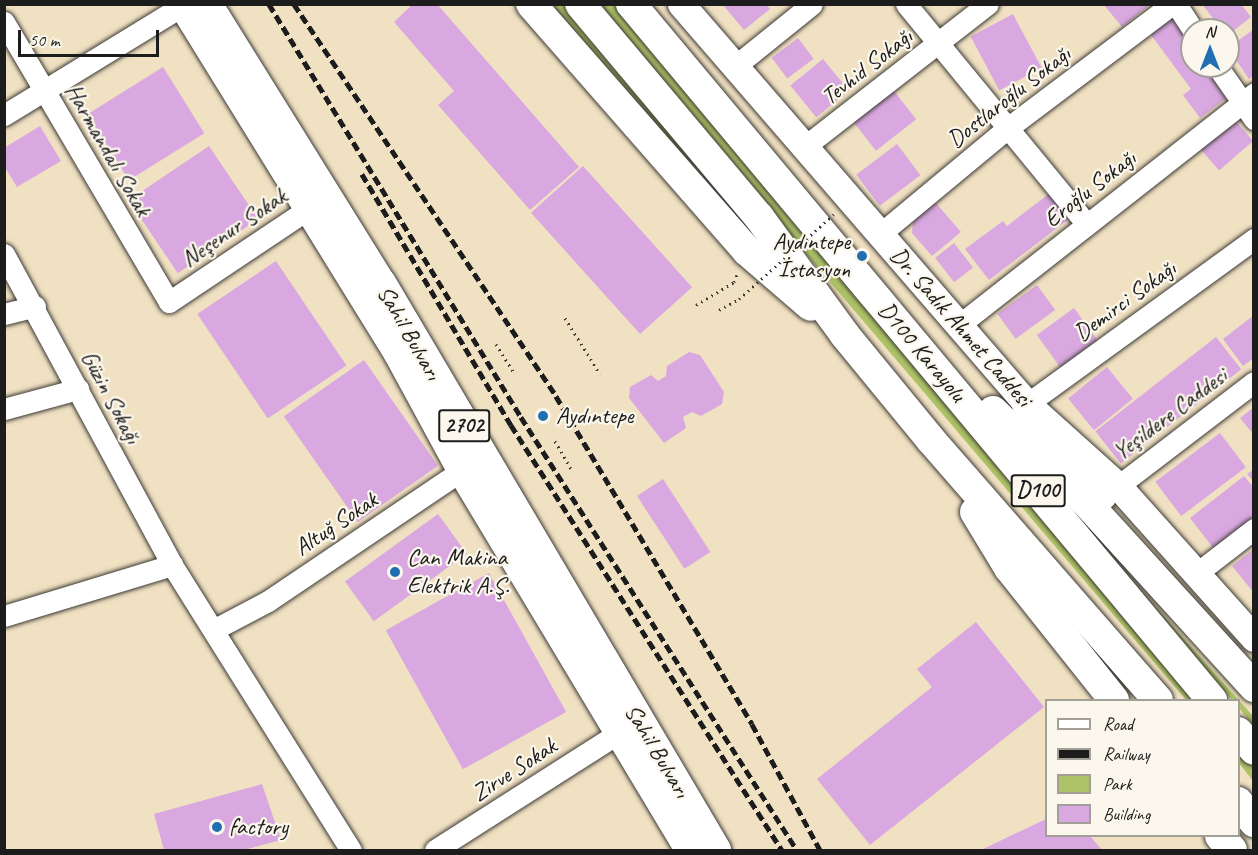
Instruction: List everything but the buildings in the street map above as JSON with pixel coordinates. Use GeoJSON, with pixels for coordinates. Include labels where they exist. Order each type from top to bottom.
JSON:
{"type":"FeatureCollection","features":[{"type":"Feature","properties":{"kind":"highway"},"geometry":{"type":"LineString","coordinates":[[531,4],[747,251],[845,335]]}},
{"type":"Feature","properties":{"kind":"highway","name":"D100 Karayolu"},"geometry":{"type":"LineString","coordinates":[[580,4],[759,217],[845,335],[931,440],[1157,699]]}},
{"type":"Feature","properties":{"kind":"highway","name":"D100 Karayolu"},"geometry":{"type":"LineString","coordinates":[[631,4],[1211,699]]}},
{"type":"Feature","properties":{"kind":"highway","name":"Sahil Bulvarı"},"geometry":{"type":"LineString","coordinates":[[190,5],[318,202],[398,352],[472,463],[716,850]]}},
{"type":"Feature","properties":{"kind":"highway"},"geometry":{"type":"LineString","coordinates":[[863,282],[1084,500],[1254,687]]}},
{"type":"Feature","properties":{"kind":"highway"},"geometry":{"type":"LineString","coordinates":[[1027,404],[1103,495],[1179,602]]}},
{"type":"Feature","properties":{"kind":"highway"},"geometry":{"type":"LineString","coordinates":[[931,440],[1009,568],[1113,699]]}},
{"type":"Feature","properties":{"kind":"highway","name":"Sahil Bulvarı"},"geometry":{"type":"LineString","coordinates":[[472,463],[620,732],[690,850]]}},
{"type":"Feature","properties":{"kind":"highway"},"geometry":{"type":"LineString","coordinates":[[1240,733],[1254,750]]}},
{"type":"Feature","properties":{"kind":"highway"},"geometry":{"type":"LineString","coordinates":[[1240,791],[1254,807]]}},
{"type":"Feature","properties":{"kind":"highway"},"geometry":{"type":"LineString","coordinates":[[1240,803],[1254,822]]}},
{"type":"Feature","properties":{"kind":"highway"},"geometry":{"type":"LineString","coordinates":[[1221,837],[1232,850]]}},
{"type":"Feature","properties":{"kind":"main road","name":"Dr. Sadık Ahmet Caddesi"},"geometry":{"type":"LineString","coordinates":[[681,4],[1027,404],[1118,486],[1254,638]]}},
{"type":"Feature","properties":{"kind":"street"},"geometry":{"type":"LineString","coordinates":[[734,67],[812,4]]}},
{"type":"Feature","properties":{"kind":"street"},"geometry":{"type":"LineString","coordinates":[[906,4],[1087,224]]}},
{"type":"Feature","properties":{"kind":"street","name":"Tevhid Sokağı"},"geometry":{"type":"LineString","coordinates":[[804,147],[988,4]]}},
{"type":"Feature","properties":{"kind":"street"},"geometry":{"type":"LineString","coordinates":[[1174,4],[1184,18]]}},
{"type":"Feature","properties":{"kind":"street","name":"Dostlaroğlu Sokağı"},"geometry":{"type":"LineString","coordinates":[[880,234],[1009,127],[1174,4]]}},
{"type":"Feature","properties":{"kind":"street"},"geometry":{"type":"LineString","coordinates":[[4,115],[190,5]]}},
{"type":"Feature","properties":{"kind":"street","name":"Harmandalı Sokak"},"geometry":{"type":"LineString","coordinates":[[4,22],[169,302]]}},
{"type":"Feature","properties":{"kind":"street"},"geometry":{"type":"LineString","coordinates":[[1227,78],[1250,105]]}},
{"type":"Feature","properties":{"kind":"street","name":"Eroğlu Sokağı"},"geometry":{"type":"LineString","coordinates":[[959,325],[1087,224],[1250,105]]}},
{"type":"Feature","properties":{"kind":"street","name":"Neşenur Sokak"},"geometry":{"type":"LineString","coordinates":[[169,302],[318,202]]}},
{"type":"Feature","properties":{"kind":"street","name":"Demirci Sokağı"},"geometry":{"type":"LineString","coordinates":[[1027,404],[1254,239]]}},
{"type":"Feature","properties":{"kind":"street","name":"Güzin Sokağı"},"geometry":{"type":"LineString","coordinates":[[4,254],[35,306],[172,565],[215,629],[351,850]]}},
{"type":"Feature","properties":{"kind":"street"},"geometry":{"type":"LineString","coordinates":[[4,314],[35,306]]}},
{"type":"Feature","properties":{"kind":"street","name":"Yeşildere Caddesi"},"geometry":{"type":"LineString","coordinates":[[1118,486],[1254,382]]}},
{"type":"Feature","properties":{"kind":"street"},"geometry":{"type":"LineString","coordinates":[[4,409],[78,389]]}},
{"type":"Feature","properties":{"kind":"street","name":"Altuğ Sokak"},"geometry":{"type":"LineString","coordinates":[[215,629],[268,601],[472,463]]}},
{"type":"Feature","properties":{"kind":"street"},"geometry":{"type":"LineString","coordinates":[[1197,573],[1254,530]]}},
{"type":"Feature","properties":{"kind":"street"},"geometry":{"type":"LineString","coordinates":[[4,616],[172,565]]}},
{"type":"Feature","properties":{"kind":"street","name":"Zirve Sokak"},"geometry":{"type":"LineString","coordinates":[[435,850],[620,732]]}},
{"type":"Feature","properties":{"kind":"path"},"geometry":{"type":"LineString","coordinates":[[719,310],[739,299],[834,214]]}},
{"type":"Feature","properties":{"kind":"path"},"geometry":{"type":"LineString","coordinates":[[696,304],[734,282],[747,251]]}},
{"type":"Feature","properties":{"kind":"path"},"geometry":{"type":"LineString","coordinates":[[566,318],[600,374]]}},
{"type":"Feature","properties":{"kind":"path"},"geometry":{"type":"LineString","coordinates":[[496,344],[514,373]]}},
{"type":"Feature","properties":{"kind":"path"},"geometry":{"type":"LineString","coordinates":[[555,441],[572,470]]}},
{"type":"Feature","properties":{"kind":"green space"},"geometry":{"type":"Polygon","coordinates":[[[546,5],[568,5],[724,190],[681,154],[546,5]]]}},
{"type":"Feature","properties":{"kind":"green space"},"geometry":{"type":"Polygon","coordinates":[[[594,5],[614,5],[1202,699],[1185,699],[594,5]]]}},
{"type":"Feature","properties":{"kind":"green space"},"geometry":{"type":"Polygon","coordinates":[[[1092,536],[1238,699],[1231,699],[1092,536]]]}},
{"type":"Feature","properties":{"kind":"green space"},"geometry":{"type":"Polygon","coordinates":[[[1240,701],[1253,716],[1253,726],[1240,709],[1240,701]]]}},
{"type":"Feature","properties":{"kind":"green space"},"geometry":{"type":"Polygon","coordinates":[[[1240,744],[1253,760],[1253,781],[1240,764],[1240,744]]]}},
{"type":"Feature","properties":{"kind":"railway"},"geometry":{"type":"LineString","coordinates":[[269,4],[521,417],[797,850]]}},
{"type":"Feature","properties":{"kind":"railway"},"geometry":{"type":"LineString","coordinates":[[294,4],[556,396],[752,724],[820,850]]}},
{"type":"Feature","properties":{"kind":"railway"},"geometry":{"type":"LineString","coordinates":[[362,174],[511,425],[782,850]]}},
{"type":"Feature","properties":{"kind":"place","name":"Aydıntepe İstasyon"},"geometry":{"type":"Point","coordinates":[862,256]}},
{"type":"Feature","properties":{"kind":"place","name":"Aydıntepe"},"geometry":{"type":"Point","coordinates":[543,416]}},
{"type":"Feature","properties":{"kind":"place","name":"Can Makina Elektrik A.Ş."},"geometry":{"type":"Point","coordinates":[395,572]}},
{"type":"Feature","properties":{"kind":"place","name":"factory"},"geometry":{"type":"Point","coordinates":[217,827]}}]}
